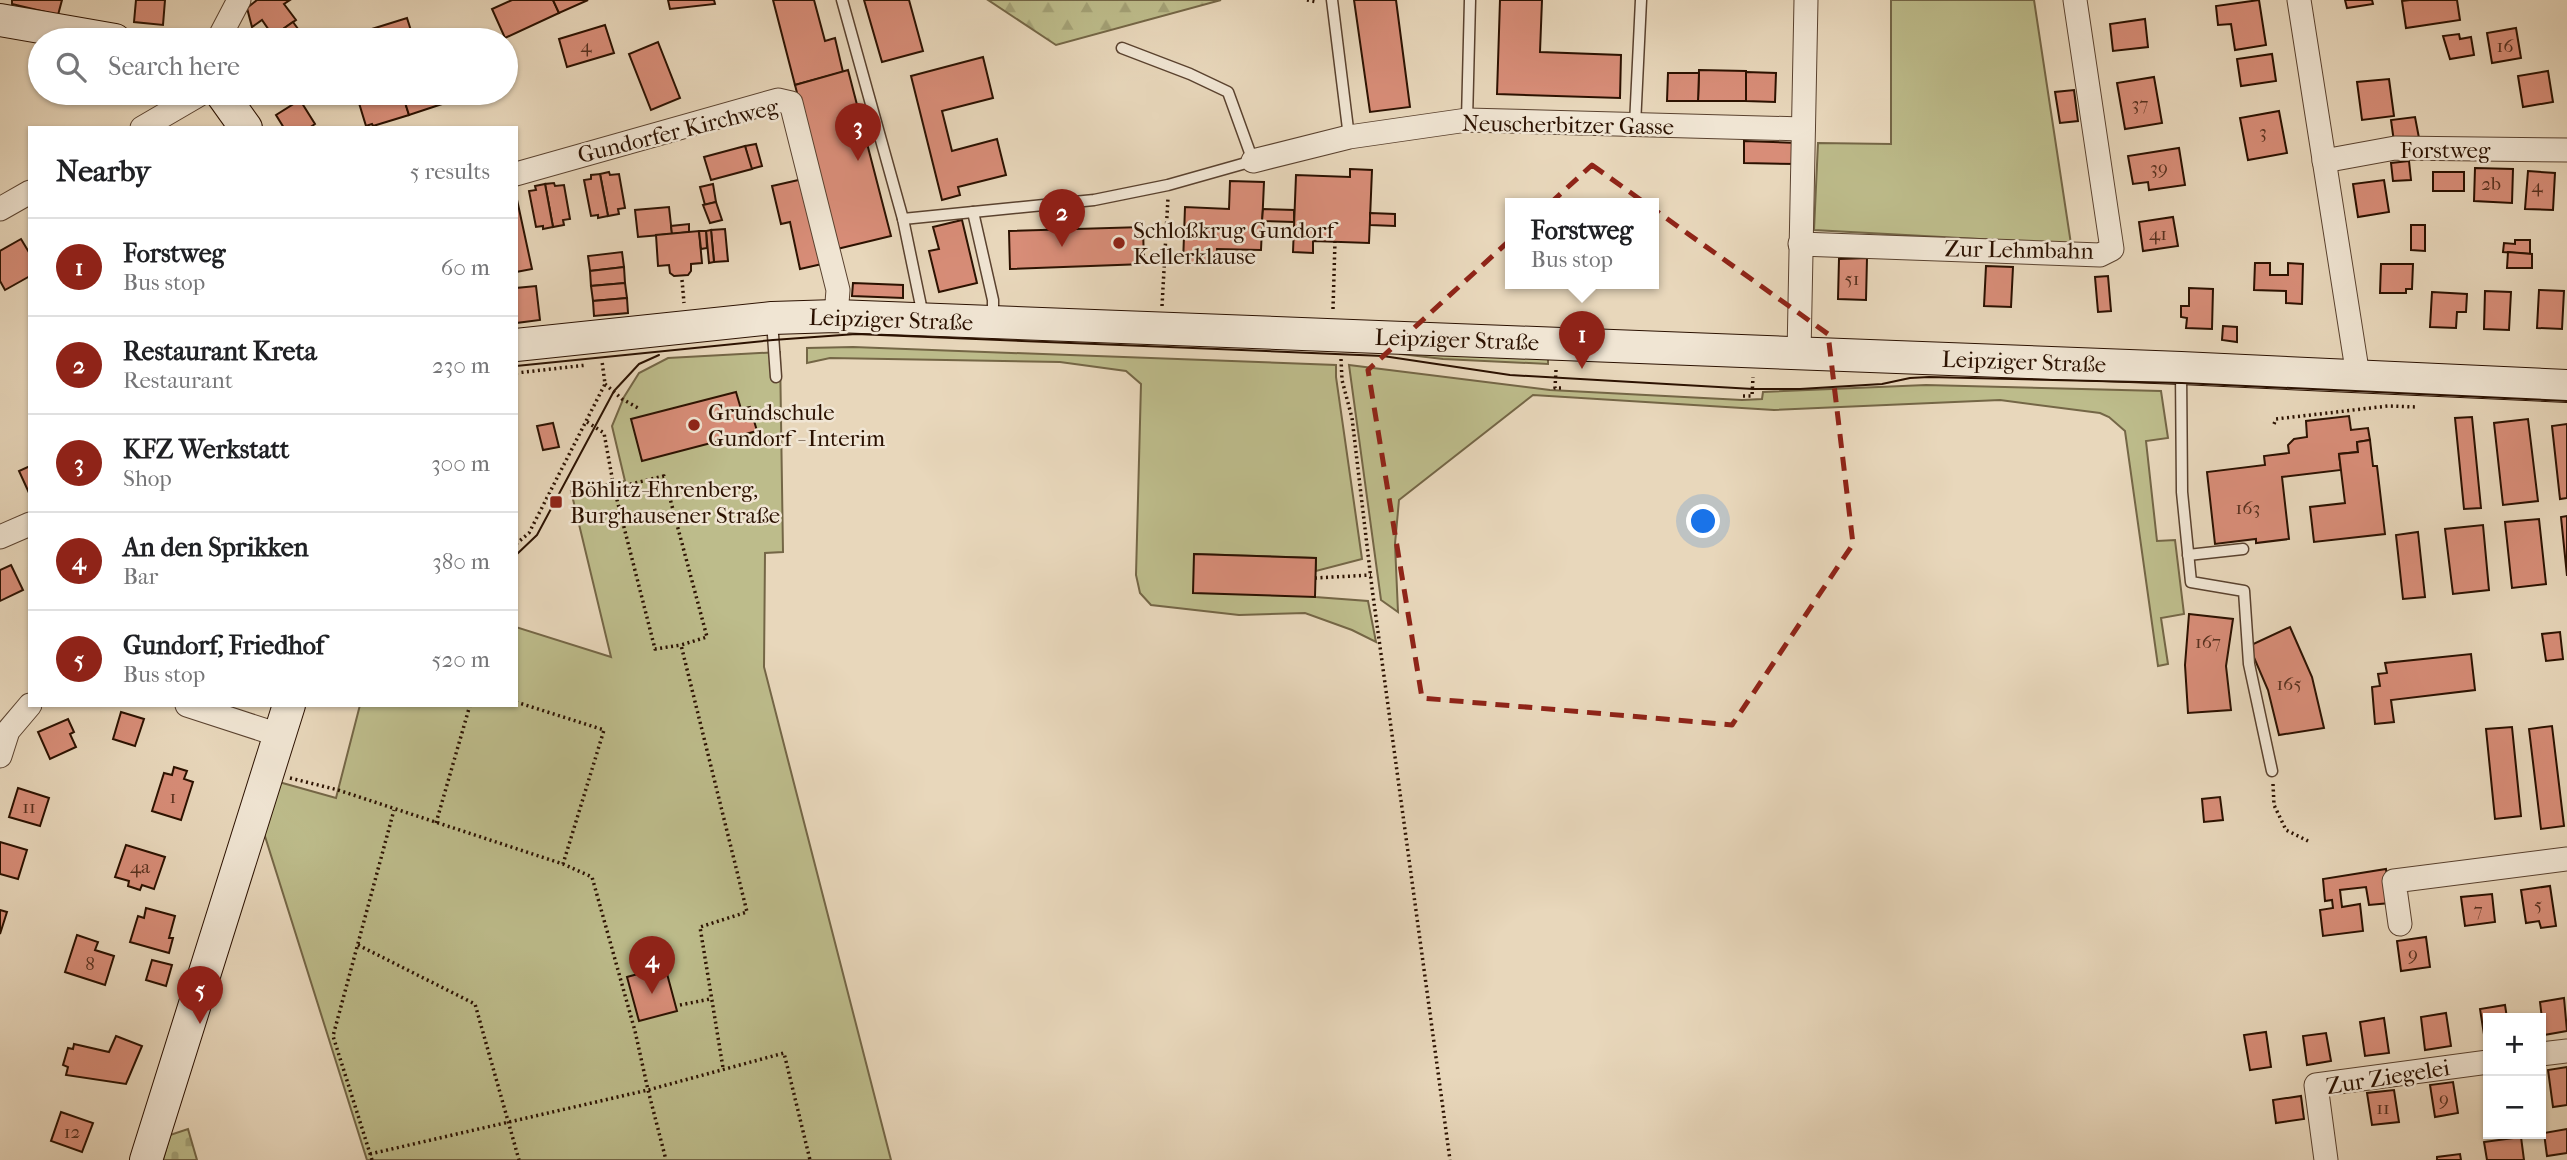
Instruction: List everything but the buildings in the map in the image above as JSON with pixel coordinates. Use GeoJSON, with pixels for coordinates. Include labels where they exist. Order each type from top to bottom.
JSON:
{"type":"FeatureCollection","features":[{"type":"Feature","properties":{"kind":"street"},"geometry":{"type":"LineString","coordinates":[[224,28],[239,0]]}},
{"type":"Feature","properties":{"kind":"street"},"geometry":{"type":"LineString","coordinates":[[1798,354],[1796,285],[1800,244],[1799,197],[1806,0]]}},
{"type":"Feature","properties":{"kind":"street","name":"Zur Lehmbahn"},"geometry":{"type":"LineString","coordinates":[[1800,244],[2100,255],[2112,249],[2075,0]]}},
{"type":"Feature","properties":{"kind":"street"},"geometry":{"type":"LineString","coordinates":[[2300,0],[2358,376]]}},
{"type":"Feature","properties":{"kind":"street"},"geometry":{"type":"LineString","coordinates":[[0,20],[46,28]]}},
{"type":"Feature","properties":{"kind":"street","name":"Gundorfer Kirchweg"},"geometry":{"type":"LineString","coordinates":[[518,173],[778,100],[791,103],[838,290],[836,316]]}},
{"type":"Feature","properties":{"kind":"street"},"geometry":{"type":"LineString","coordinates":[[145,126],[181,105]]}},
{"type":"Feature","properties":{"kind":"street"},"geometry":{"type":"LineString","coordinates":[[230,105],[245,126]]}},
{"type":"Feature","properties":{"kind":"street","name":"Neuscherbitzer Gasse"},"geometry":{"type":"LineString","coordinates":[[1253,161],[1349,137],[1467,120],[1803,129]]}},
{"type":"Feature","properties":{"kind":"street","name":"Forstweg"},"geometry":{"type":"LineString","coordinates":[[2324,161],[2395,148],[2567,150]]}},
{"type":"Feature","properties":{"kind":"street"},"geometry":{"type":"LineString","coordinates":[[0,209],[28,193]]}},
{"type":"Feature","properties":{"kind":"street","name":"Leipziger Straße"},"geometry":{"type":"LineString","coordinates":[[518,345],[601,350],[772,318],[836,316],[2181,368],[2567,386]]}},
{"type":"Feature","properties":{"kind":"street"},"geometry":{"type":"LineString","coordinates":[[0,537],[28,525]]}},
{"type":"Feature","properties":{"kind":"street"},"geometry":{"type":"LineString","coordinates":[[0,756],[8,731],[28,706]]}},
{"type":"Feature","properties":{"kind":"street"},"geometry":{"type":"LineString","coordinates":[[193,707],[279,735]]}},
{"type":"Feature","properties":{"kind":"street"},"geometry":{"type":"LineString","coordinates":[[146,1160],[288,707]]}},
{"type":"Feature","properties":{"kind":"street"},"geometry":{"type":"LineString","coordinates":[[2400,924],[2394,881],[2567,859]]}},
{"type":"Feature","properties":{"kind":"street"},"geometry":{"type":"LineString","coordinates":[[2546,1053],[2567,1051]]}},
{"type":"Feature","properties":{"kind":"street","name":"Zur Ziegelei"},"geometry":{"type":"LineString","coordinates":[[2326,1160],[2316,1085],[2483,1063]]}},
{"type":"Feature","properties":{"kind":"lane"},"geometry":{"type":"LineString","coordinates":[[842,0],[903,219],[921,306],[919,321]]}},
{"type":"Feature","properties":{"kind":"lane"},"geometry":{"type":"LineString","coordinates":[[1332,0],[1349,137]]}},
{"type":"Feature","properties":{"kind":"lane"},"geometry":{"type":"LineString","coordinates":[[1467,120],[1470,0]]}},
{"type":"Feature","properties":{"kind":"lane"},"geometry":{"type":"LineString","coordinates":[[1635,125],[1641,0]]}},
{"type":"Feature","properties":{"kind":"lane"},"geometry":{"type":"LineString","coordinates":[[903,219],[1094,200],[1168,185],[1253,161],[1227,92],[1190,74],[1122,48]]}},
{"type":"Feature","properties":{"kind":"lane"},"geometry":{"type":"LineString","coordinates":[[973,212],[993,300],[993,323]]}},
{"type":"Feature","properties":{"kind":"lane"},"geometry":{"type":"LineString","coordinates":[[772,318],[776,377]]}},
{"type":"Feature","properties":{"kind":"lane"},"geometry":{"type":"LineString","coordinates":[[2181,368],[2182,492],[2191,582],[2244,591],[2249,664],[2272,771]]}},
{"type":"Feature","properties":{"kind":"lane"},"geometry":{"type":"LineString","coordinates":[[2188,555],[2243,549]]}},
{"type":"Feature","properties":{"kind":"path"},"geometry":{"type":"LineString","coordinates":[[1162,308],[1168,185]]}},
{"type":"Feature","properties":{"kind":"path"},"geometry":{"type":"LineString","coordinates":[[1335,241],[1336,336],[1342,380],[1352,418],[1450,1160]]}},
{"type":"Feature","properties":{"kind":"path"},"geometry":{"type":"LineString","coordinates":[[518,372],[601,350],[606,384],[529,533],[518,542]]}},
{"type":"Feature","properties":{"kind":"path"},"geometry":{"type":"LineString","coordinates":[[1556,364],[1555,388],[1562,388]]}},
{"type":"Feature","properties":{"kind":"path"},"geometry":{"type":"LineString","coordinates":[[1743,396],[1752,396],[1753,374]]}},
{"type":"Feature","properties":{"kind":"path"},"geometry":{"type":"LineString","coordinates":[[606,384],[622,399],[640,409]]}},
{"type":"Feature","properties":{"kind":"path"},"geometry":{"type":"LineString","coordinates":[[2273,424],[2276,419],[2388,406],[2429,407]]}},
{"type":"Feature","properties":{"kind":"path"},"geometry":{"type":"LineString","coordinates":[[587,422],[604,433],[614,488],[655,649],[707,637],[664,476],[614,488]]}},
{"type":"Feature","properties":{"kind":"path"},"geometry":{"type":"LineString","coordinates":[[1315,578],[1371,575]]}},
{"type":"Feature","properties":{"kind":"path"},"geometry":{"type":"LineString","coordinates":[[681,645],[747,912],[700,927],[723,1068]]}},
{"type":"Feature","properties":{"kind":"path"},"geometry":{"type":"LineString","coordinates":[[518,703],[604,730],[563,864]]}},
{"type":"Feature","properties":{"kind":"path"},"geometry":{"type":"LineString","coordinates":[[436,823],[469,707]]}},
{"type":"Feature","properties":{"kind":"path"},"geometry":{"type":"LineString","coordinates":[[2272,771],[2274,805],[2286,830],[2308,841]]}},
{"type":"Feature","properties":{"kind":"path"},"geometry":{"type":"LineString","coordinates":[[268,772],[338,790],[563,864],[592,877],[635,1031],[666,1160]]}},
{"type":"Feature","properties":{"kind":"path"},"geometry":{"type":"LineString","coordinates":[[372,1160],[333,1037],[394,810]]}},
{"type":"Feature","properties":{"kind":"path"},"geometry":{"type":"LineString","coordinates":[[358,945],[475,1004],[519,1160]]}},
{"type":"Feature","properties":{"kind":"path"},"geometry":{"type":"LineString","coordinates":[[680,1005],[710,999]]}},
{"type":"Feature","properties":{"kind":"path"},"geometry":{"type":"LineString","coordinates":[[370,1154],[648,1090],[784,1053],[810,1160]]}},
{"type":"Feature","properties":{"kind":"highlighted area"},"geometry":{"type":"Polygon","coordinates":[[[1592,165],[1828,334],[1853,544],[1732,725],[1422,698],[1368,370],[1592,165]]]}},
{"type":"Feature","properties":{"kind":"green space"},"geometry":{"type":"Polygon","coordinates":[[[988,0],[1221,0],[1056,45],[988,0]]]}},
{"type":"Feature","properties":{"kind":"green space"},"geometry":{"type":"Polygon","coordinates":[[[1891,0],[2034,0],[2071,244],[1814,230],[1818,143],[1891,144],[1891,0]]]}},
{"type":"Feature","properties":{"kind":"green space"},"geometry":{"type":"Polygon","coordinates":[[[853,347],[1336,365],[1362,559],[1316,571],[1316,558],[1194,554],[1315,597],[1368,601],[1376,642],[1305,613],[1239,615],[1151,605],[1140,593],[1136,575],[1141,384],[1126,371],[1060,362],[830,358],[807,363],[807,348],[853,347]]]}},
{"type":"Feature","properties":{"kind":"green space"},"geometry":{"type":"Polygon","coordinates":[[[1401,350],[1548,355],[1548,364],[1443,359],[1400,354],[1401,350]]]}},
{"type":"Feature","properties":{"kind":"green space"},"geometry":{"type":"Polygon","coordinates":[[[780,352],[783,552],[765,553],[764,667],[891,1160],[367,1160],[263,830],[279,782],[336,798],[359,707],[518,707],[518,628],[611,657],[571,491],[625,481],[612,426],[624,397],[639,373],[668,358],[780,352]]]}},
{"type":"Feature","properties":{"kind":"green space"},"geometry":{"type":"Polygon","coordinates":[[[1349,365],[1550,390],[1742,400],[1762,399],[1763,392],[1926,385],[2161,391],[2168,438],[2146,441],[2157,541],[2175,540],[2184,614],[2161,618],[2168,664],[2158,666],[2125,431],[2100,413],[2000,400],[1774,410],[1533,395],[1399,500],[1395,544],[1398,612],[1381,600],[1349,365]]]}},
{"type":"Feature","properties":{"kind":"green space"},"geometry":{"type":"Polygon","coordinates":[[[188,1129],[197,1160],[163,1160],[170,1135],[188,1129]]]}},
{"type":"Feature","properties":{"kind":"tram line"},"geometry":{"type":"LineString","coordinates":[[518,366],[856,334],[1383,356],[1510,375],[1753,389],[1882,384],[1929,377],[2182,383],[2567,401]]}},
{"type":"Feature","properties":{"kind":"tram line"},"geometry":{"type":"LineString","coordinates":[[518,553],[537,535],[614,391],[639,364],[659,355]]}},
{"type":"Feature","properties":{"kind":"place","name":"KFZ Werkstatt"},"geometry":{"type":"Point","coordinates":[858,161]}},
{"type":"Feature","properties":{"kind":"place","name":"Schloßkrug Gundorf Kellerklause"},"geometry":{"type":"Point","coordinates":[1119,243]}},
{"type":"Feature","properties":{"kind":"place","name":"Restaurant Kreta"},"geometry":{"type":"Point","coordinates":[1062,247]}},
{"type":"Feature","properties":{"kind":"place","name":"Forstweg"},"geometry":{"type":"Point","coordinates":[1582,369]}},
{"type":"Feature","properties":{"kind":"place","name":"Grundschule Gundorf - Interim"},"geometry":{"type":"Point","coordinates":[694,425]}},
{"type":"Feature","properties":{"kind":"place","name":"Böhlitz-Ehrenberg, Burghausener Straße"},"geometry":{"type":"Point","coordinates":[556,502]}},
{"type":"Feature","properties":{"kind":"place","name":"An den Sprikken"},"geometry":{"type":"Point","coordinates":[652,994]}},
{"type":"Feature","properties":{"kind":"place","name":"Gundorf, Friedhof"},"geometry":{"type":"Point","coordinates":[200,1024]}}]}
